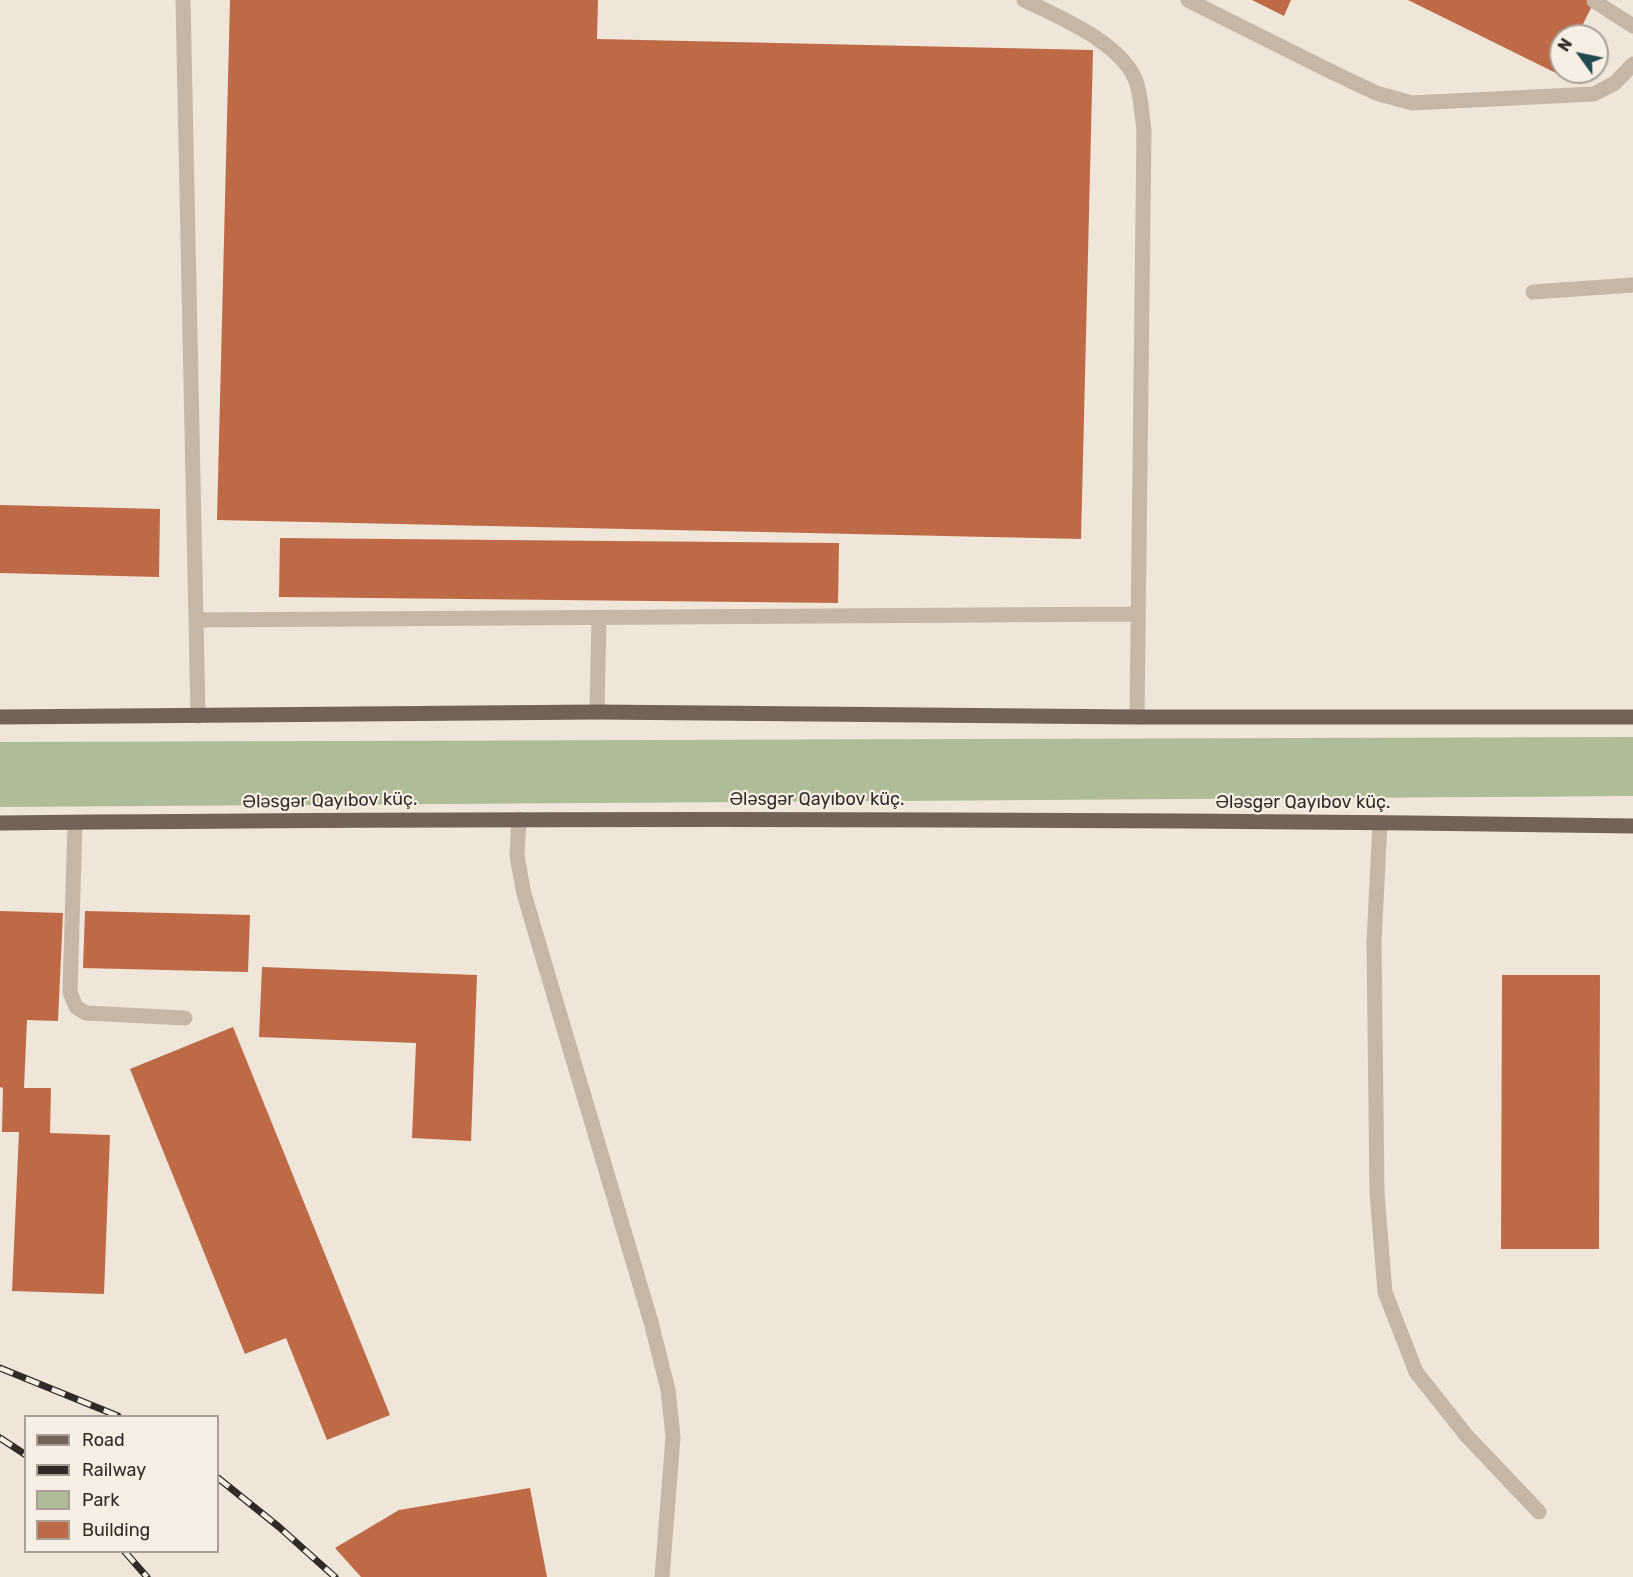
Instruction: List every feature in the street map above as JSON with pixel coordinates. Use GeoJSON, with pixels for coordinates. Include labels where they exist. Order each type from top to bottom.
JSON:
{"type":"FeatureCollection","features":[{"type":"Feature","properties":{"kind":"main road"},"geometry":{"type":"LineString","coordinates":[[0,717],[597,712],[1137,717],[1633,717]]}},
{"type":"Feature","properties":{"kind":"main road","name":"Ələsgər Qayıbov küç."},"geometry":{"type":"LineString","coordinates":[[0,824],[519,819],[1380,822],[1633,826]]}},
{"type":"Feature","properties":{"kind":"street"},"geometry":{"type":"LineString","coordinates":[[183,0],[198,716]]}},
{"type":"Feature","properties":{"kind":"street"},"geometry":{"type":"LineString","coordinates":[[1024,0],[1094,35],[1123,62],[1136,82],[1144,130],[1137,717]]}},
{"type":"Feature","properties":{"kind":"street"},"geometry":{"type":"LineString","coordinates":[[1188,0],[1376,93],[1412,103],[1594,94],[1615,83],[1633,64]]}},
{"type":"Feature","properties":{"kind":"street"},"geometry":{"type":"LineString","coordinates":[[1594,1],[1633,26]]}},
{"type":"Feature","properties":{"kind":"street"},"geometry":{"type":"LineString","coordinates":[[1533,292],[1633,285]]}},
{"type":"Feature","properties":{"kind":"street"},"geometry":{"type":"LineString","coordinates":[[197,620],[1137,614]]}},
{"type":"Feature","properties":{"kind":"street"},"geometry":{"type":"LineString","coordinates":[[597,712],[599,618]]}},
{"type":"Feature","properties":{"kind":"street"},"geometry":{"type":"LineString","coordinates":[[519,819],[517,856],[525,894],[651,1322],[668,1390],[674,1437],[662,1577]]}},
{"type":"Feature","properties":{"kind":"street"},"geometry":{"type":"LineString","coordinates":[[1380,822],[1374,942],[1376,1157],[1385,1292],[1416,1372],[1466,1435],[1539,1512]]}},
{"type":"Feature","properties":{"kind":"street"},"geometry":{"type":"LineString","coordinates":[[75,823],[70,992],[76,1006],[86,1014],[185,1018]]}},
{"type":"Feature","properties":{"kind":"green space"},"geometry":{"type":"Polygon","coordinates":[[[1633,737],[1633,796],[0,807],[0,742],[1633,737]]]}},
{"type":"Feature","properties":{"kind":"building"},"geometry":{"type":"Polygon","coordinates":[[[230,0],[598,0],[597,39],[1093,50],[1081,539],[217,520],[230,0]]]}},
{"type":"Feature","properties":{"kind":"building"},"geometry":{"type":"Polygon","coordinates":[[[1252,0],[1291,0],[1284,16],[1252,0]]]}},
{"type":"Feature","properties":{"kind":"building"},"geometry":{"type":"Polygon","coordinates":[[[1408,0],[1595,0],[1583,24],[1549,24],[1549,70],[1408,0]]]}},
{"type":"Feature","properties":{"kind":"building"},"geometry":{"type":"Polygon","coordinates":[[[0,505],[160,509],[159,577],[0,573],[0,505]]]}},
{"type":"Feature","properties":{"kind":"building"},"geometry":{"type":"Polygon","coordinates":[[[280,538],[839,543],[838,603],[279,597],[280,538]]]}},
{"type":"Feature","properties":{"kind":"building"},"geometry":{"type":"Polygon","coordinates":[[[0,911],[63,913],[58,1021],[27,1020],[24,1088],[51,1088],[50,1133],[110,1135],[104,1294],[12,1291],[19,1132],[2,1132],[0,911]]]}},
{"type":"Feature","properties":{"kind":"building"},"geometry":{"type":"Polygon","coordinates":[[[85,911],[250,915],[248,972],[83,968],[85,911]]]}},
{"type":"Feature","properties":{"kind":"building"},"geometry":{"type":"Polygon","coordinates":[[[262,967],[477,975],[471,1141],[412,1138],[416,1043],[259,1037],[262,967]]]}},
{"type":"Feature","properties":{"kind":"building"},"geometry":{"type":"Polygon","coordinates":[[[1502,975],[1600,975],[1599,1249],[1501,1249],[1502,975]]]}},
{"type":"Feature","properties":{"kind":"building"},"geometry":{"type":"Polygon","coordinates":[[[233,1027],[390,1415],[327,1440],[286,1338],[245,1354],[130,1069],[233,1027]]]}},
{"type":"Feature","properties":{"kind":"building"},"geometry":{"type":"Polygon","coordinates":[[[530,1488],[547,1577],[361,1577],[335,1548],[399,1510],[530,1488]]]}},
{"type":"Feature","properties":{"kind":"railway"},"geometry":{"type":"LineString","coordinates":[[0,1368],[116,1415]]}},
{"type":"Feature","properties":{"kind":"railway"},"geometry":{"type":"LineString","coordinates":[[0,1438],[24,1454]]}},
{"type":"Feature","properties":{"kind":"railway"},"geometry":{"type":"LineString","coordinates":[[219,1479],[279,1527],[335,1577]]}},
{"type":"Feature","properties":{"kind":"railway"},"geometry":{"type":"LineString","coordinates":[[126,1553],[147,1577]]}}]}
